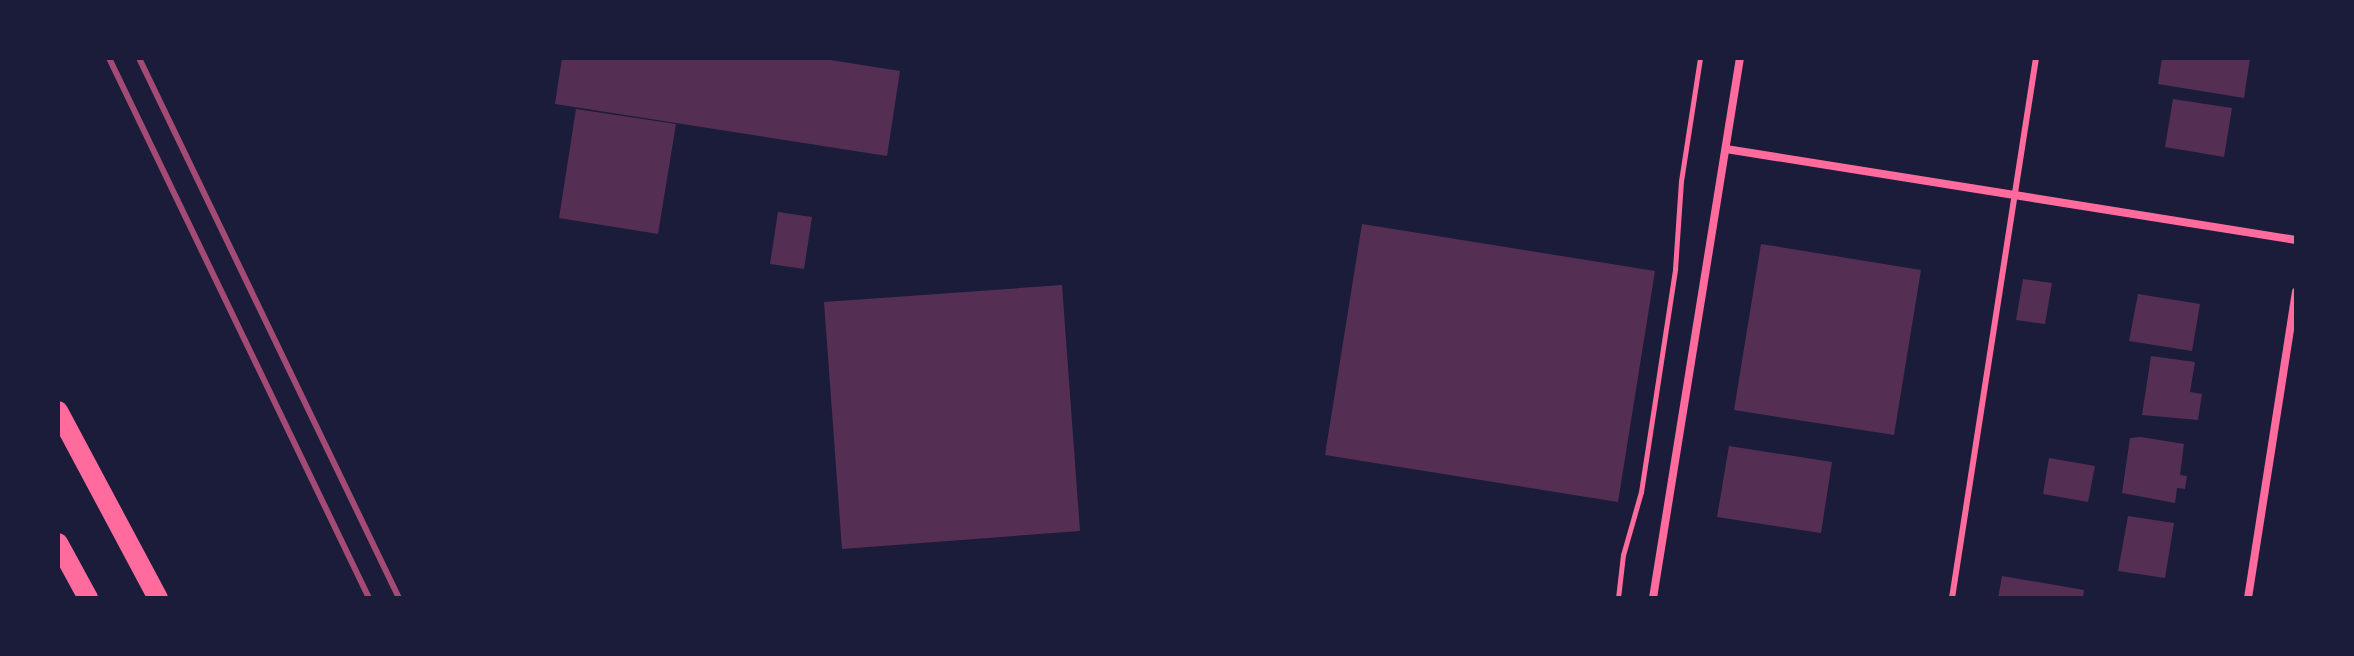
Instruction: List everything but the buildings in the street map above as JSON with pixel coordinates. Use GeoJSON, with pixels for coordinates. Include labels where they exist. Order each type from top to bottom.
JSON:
{"type":"FeatureCollection","features":[{"type":"Feature","properties":{"kind":"main road"},"geometry":{"type":"LineString","coordinates":[[58,411],[158,598]]}},
{"type":"Feature","properties":{"kind":"main road"},"geometry":{"type":"LineString","coordinates":[[58,543],[88,598]]}},
{"type":"Feature","properties":{"kind":"street"},"geometry":{"type":"LineString","coordinates":[[1653,598],[1740,58]]}},
{"type":"Feature","properties":{"kind":"street"},"geometry":{"type":"LineString","coordinates":[[1726,149],[2296,240]]}},
{"type":"Feature","properties":{"kind":"street"},"geometry":{"type":"LineString","coordinates":[[2248,598],[2296,292]]}},
{"type":"Feature","properties":{"kind":"lane"},"geometry":{"type":"LineString","coordinates":[[1952,598],[2036,58]]}},
{"type":"Feature","properties":{"kind":"path"},"geometry":{"type":"LineString","coordinates":[[1618,598],[1623,555],[1641,492],[1673,283],[1681,181],[1700,58]]}},
{"type":"Feature","properties":{"kind":"railway"},"geometry":{"type":"LineString","coordinates":[[109,58],[369,598]]}},
{"type":"Feature","properties":{"kind":"railway"},"geometry":{"type":"LineString","coordinates":[[139,58],[399,598]]}}]}
